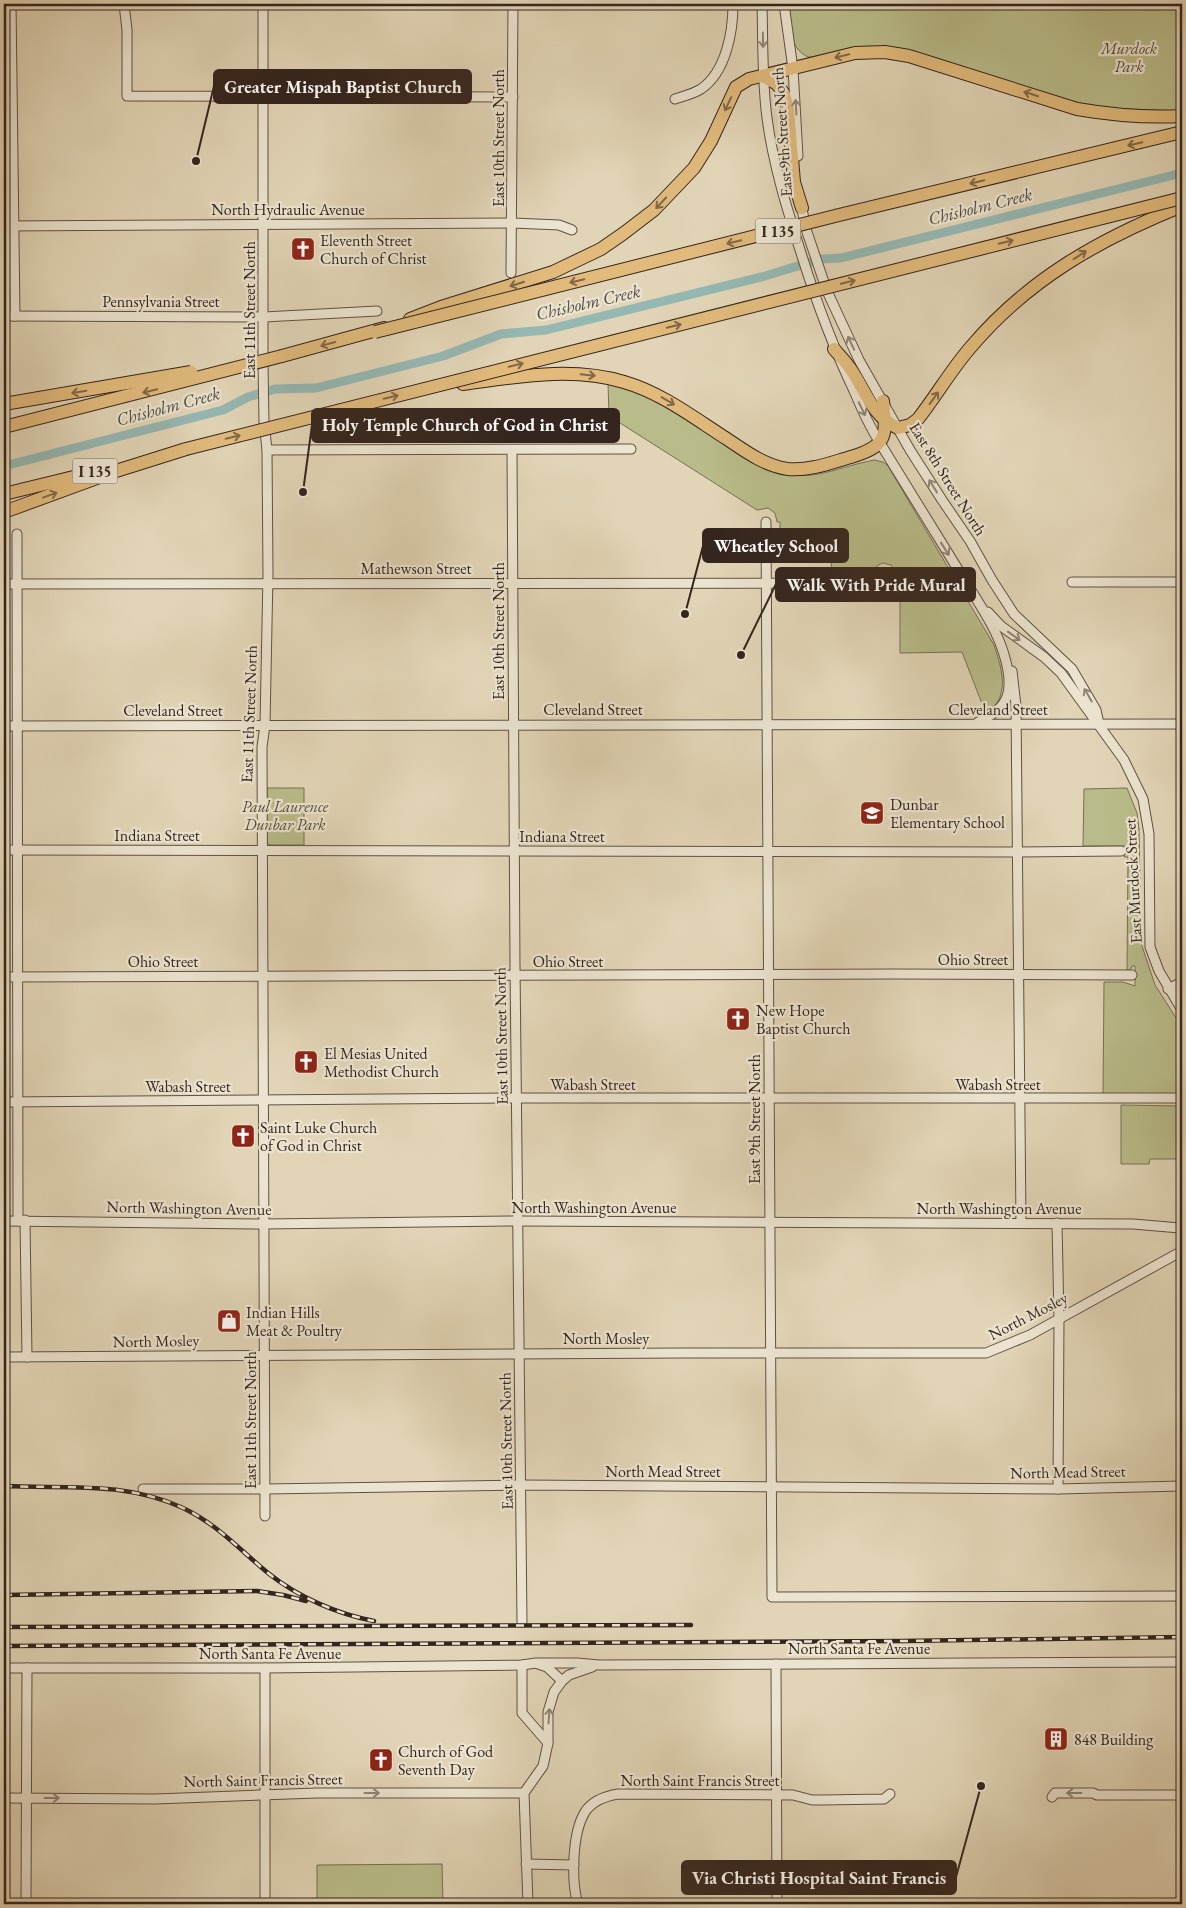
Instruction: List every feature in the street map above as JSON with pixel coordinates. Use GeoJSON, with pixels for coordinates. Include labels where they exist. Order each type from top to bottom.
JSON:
{"type":"FeatureCollection","features":[{"type":"Feature","properties":{"kind":"highway"},"geometry":{"type":"LineString","coordinates":[[375,332],[442,307],[553,272],[601,249],[654,210],[694,168],[712,141],[736,87],[750,79],[844,55],[885,52],[918,59],[1077,109],[1099,113],[1142,116],[1182,116]]}},
{"type":"Feature","properties":{"kind":"highway"},"geometry":{"type":"LineString","coordinates":[[763,76],[777,84],[784,94],[788,110],[794,182],[802,208]]}},
{"type":"Feature","properties":{"kind":"highway","name":"I 135"},"geometry":{"type":"LineString","coordinates":[[4,427],[839,215],[1182,132]]}},
{"type":"Feature","properties":{"kind":"highway","name":"I 135"},"geometry":{"type":"LineString","coordinates":[[4,494],[1182,198]]}},
{"type":"Feature","properties":{"kind":"highway"},"geometry":{"type":"LineString","coordinates":[[834,349],[852,370],[866,396],[885,421],[898,428],[910,425],[918,419],[969,349],[1012,304],[1040,282],[1095,245],[1148,219],[1182,206]]}},
{"type":"Feature","properties":{"kind":"highway"},"geometry":{"type":"LineString","coordinates":[[4,404],[282,356]]}},
{"type":"Feature","properties":{"kind":"highway"},"geometry":{"type":"LineString","coordinates":[[418,390],[544,374],[588,375],[623,382],[664,398],[747,452],[769,464],[787,469],[824,465],[870,451],[880,443],[885,429],[883,401]]}},
{"type":"Feature","properties":{"kind":"highway"},"geometry":{"type":"LineString","coordinates":[[4,512],[116,471],[186,449]]}},
{"type":"Feature","properties":{"kind":"street"},"geometry":{"type":"LineString","coordinates":[[11,4],[8,143],[14,226],[15,316]]}},
{"type":"Feature","properties":{"kind":"street"},"geometry":{"type":"LineString","coordinates":[[124,4],[127,30],[127,96],[513,97]]}},
{"type":"Feature","properties":{"kind":"street","name":"East 11th Street North"},"geometry":{"type":"LineString","coordinates":[[263,4],[263,363],[264,422],[267,450],[268,583],[265,725],[262,747],[261,976],[265,1516]]}},
{"type":"Feature","properties":{"kind":"street","name":"East 10th Street North"},"geometry":{"type":"LineString","coordinates":[[512,273],[513,4]]}},
{"type":"Feature","properties":{"kind":"street"},"geometry":{"type":"LineString","coordinates":[[676,99],[701,89],[716,72],[728,48],[732,24],[732,4]]}},
{"type":"Feature","properties":{"kind":"street","name":"East 9th Street North"},"geometry":{"type":"LineString","coordinates":[[762,4],[763,76],[767,119],[774,160],[794,232],[834,349]]}},
{"type":"Feature","properties":{"kind":"street","name":"East 9th Street North"},"geometry":{"type":"LineString","coordinates":[[784,4],[793,69],[802,208],[806,229],[825,286]]}},
{"type":"Feature","properties":{"kind":"street","name":"North Hydraulic Avenue"},"geometry":{"type":"LineString","coordinates":[[4,226],[513,223],[559,225],[572,230]]}},
{"type":"Feature","properties":{"kind":"street","name":"East 8th Street North"},"geometry":{"type":"LineString","coordinates":[[825,286],[859,360],[898,428],[1009,606],[1027,626],[1072,668]]}},
{"type":"Feature","properties":{"kind":"street","name":"Pennsylvania Street"},"geometry":{"type":"LineString","coordinates":[[4,316],[264,317],[377,311]]}},
{"type":"Feature","properties":{"kind":"street"},"geometry":{"type":"LineString","coordinates":[[834,349],[880,443],[969,588],[997,637],[1005,658],[1009,690],[1005,701],[998,712],[973,724]]}},
{"type":"Feature","properties":{"kind":"street"},"geometry":{"type":"LineString","coordinates":[[267,450],[631,449]]}},
{"type":"Feature","properties":{"kind":"street","name":"East 10th Street North"},"geometry":{"type":"LineString","coordinates":[[512,450],[516,1098],[522,1485],[522,1622]]}},
{"type":"Feature","properties":{"kind":"street","name":"East 9th Street North"},"geometry":{"type":"LineString","coordinates":[[766,522],[769,1353],[772,1597],[1182,1596]]}},
{"type":"Feature","properties":{"kind":"street"},"geometry":{"type":"LineString","coordinates":[[17,534],[18,1102],[27,1357]]}},
{"type":"Feature","properties":{"kind":"street","name":"Mathewson Street"},"geometry":{"type":"LineString","coordinates":[[4,584],[876,583],[884,574]]}},
{"type":"Feature","properties":{"kind":"street"},"geometry":{"type":"LineString","coordinates":[[1072,582],[1182,582]]}},
{"type":"Feature","properties":{"kind":"street","name":"East Murdock Street"},"geometry":{"type":"LineString","coordinates":[[969,588],[1001,626],[1044,657],[1061,673],[1124,760],[1143,799],[1149,834],[1149,939],[1155,964],[1182,1010]]}},
{"type":"Feature","properties":{"kind":"street"},"geometry":{"type":"LineString","coordinates":[[997,637],[1003,642],[1008,651],[1015,685],[1021,1223]]}},
{"type":"Feature","properties":{"kind":"street","name":"East Murdock Street"},"geometry":{"type":"LineString","coordinates":[[1072,668],[1096,710],[1099,724]]}},
{"type":"Feature","properties":{"kind":"street","name":"Cleveland Street"},"geometry":{"type":"LineString","coordinates":[[4,726],[1182,724]]}},
{"type":"Feature","properties":{"kind":"street","name":"Indiana Street"},"geometry":{"type":"LineString","coordinates":[[4,850],[1018,852],[1121,850]]}},
{"type":"Feature","properties":{"kind":"street","name":"Ohio Street"},"geometry":{"type":"LineString","coordinates":[[4,977],[768,974],[1132,975]]}},
{"type":"Feature","properties":{"kind":"street"},"geometry":{"type":"LineString","coordinates":[[1168,989],[1182,982]]}},
{"type":"Feature","properties":{"kind":"street","name":"Wabash Street"},"geometry":{"type":"LineString","coordinates":[[4,1102],[516,1098],[769,1100],[1182,1098]]}},
{"type":"Feature","properties":{"kind":"street","name":"North Washington Avenue"},"geometry":{"type":"LineString","coordinates":[[4,1221],[264,1224],[518,1221],[1057,1223],[1133,1224],[1180,1228],[1182,1231]]}},
{"type":"Feature","properties":{"kind":"street"},"geometry":{"type":"LineString","coordinates":[[1057,1223],[1059,1318],[1058,1489]]}},
{"type":"Feature","properties":{"kind":"street","name":"North Mosley"},"geometry":{"type":"LineString","coordinates":[[4,1357],[520,1353],[986,1354],[1030,1334],[1182,1251]]}},
{"type":"Feature","properties":{"kind":"street","name":"North Mead Street"},"geometry":{"type":"LineString","coordinates":[[143,1489],[522,1485],[1058,1489],[1182,1486]]}},
{"type":"Feature","properties":{"kind":"street","name":"North Santa Fe Avenue"},"geometry":{"type":"LineString","coordinates":[[4,1668],[266,1668],[536,1663],[599,1665],[1182,1662]]}},
{"type":"Feature","properties":{"kind":"street"},"geometry":{"type":"LineString","coordinates":[[536,1663],[547,1667],[562,1681]]}},
{"type":"Feature","properties":{"kind":"street"},"geometry":{"type":"LineString","coordinates":[[522,1664],[522,1713],[548,1743]]}},
{"type":"Feature","properties":{"kind":"street"},"geometry":{"type":"LineString","coordinates":[[776,1664],[777,1904]]}},
{"type":"Feature","properties":{"kind":"street"},"geometry":{"type":"LineString","coordinates":[[528,1904],[524,1793],[543,1766],[548,1743],[548,1712],[554,1692],[562,1681],[577,1672],[599,1665]]}},
{"type":"Feature","properties":{"kind":"street"},"geometry":{"type":"LineString","coordinates":[[26,1904],[27,1668]]}},
{"type":"Feature","properties":{"kind":"street"},"geometry":{"type":"LineString","coordinates":[[265,1904],[266,1668]]}},
{"type":"Feature","properties":{"kind":"street","name":"North Saint Francis Street"},"geometry":{"type":"LineString","coordinates":[[4,1798],[154,1799],[266,1794],[524,1793]]}},
{"type":"Feature","properties":{"kind":"street"},"geometry":{"type":"LineString","coordinates":[[1052,1797],[1055,1793],[1093,1793],[1097,1796],[1182,1795]]}},
{"type":"Feature","properties":{"kind":"street","name":"North Saint Francis Street"},"geometry":{"type":"LineString","coordinates":[[578,1904],[574,1865],[579,1828],[586,1811],[592,1804],[607,1796],[618,1794],[793,1795],[812,1800],[884,1799],[890,1794]]}},
{"type":"Feature","properties":{"kind":"street"},"geometry":{"type":"LineString","coordinates":[[526,1864],[574,1865]]}},
{"type":"Feature","properties":{"kind":"green space","name":"Murdock Park"},"geometry":{"type":"Polygon","coordinates":[[[787,4],[1182,4],[1182,111],[1103,108],[1065,100],[930,57],[808,57],[801,53],[793,41],[787,4]]]}},
{"type":"Feature","properties":{"kind":"green space"},"geometry":{"type":"Polygon","coordinates":[[[608,383],[642,391],[763,468],[780,473],[807,475],[820,474],[874,460],[883,462],[888,466],[994,645],[1002,673],[1002,691],[994,707],[986,714],[962,652],[900,653],[900,590],[891,590],[896,582],[897,573],[891,565],[882,563],[876,567],[867,579],[832,579],[831,560],[804,545],[803,535],[780,536],[780,522],[777,522],[775,513],[768,508],[757,510],[609,416],[608,383]]]}},
{"type":"Feature","properties":{"kind":"green space","name":"Paul Laurence Dunbar Park"},"geometry":{"type":"Polygon","coordinates":[[[267,788],[304,788],[304,845],[270,845],[267,843],[267,788]]]}},
{"type":"Feature","properties":{"kind":"green space"},"geometry":{"type":"Polygon","coordinates":[[[1127,788],[1137,813],[1139,829],[1141,943],[1155,985],[1182,1027],[1182,1094],[1103,1095],[1104,982],[1123,982],[1135,986],[1135,966],[1132,966],[1127,971],[1128,857],[1124,857],[1125,846],[1083,846],[1084,789],[1127,788]]]}},
{"type":"Feature","properties":{"kind":"green space"},"geometry":{"type":"Polygon","coordinates":[[[1121,1105],[1182,1106],[1182,1159],[1150,1159],[1149,1164],[1121,1164],[1121,1105]]]}},
{"type":"Feature","properties":{"kind":"green space"},"geometry":{"type":"Polygon","coordinates":[[[442,1864],[443,1904],[317,1904],[317,1865],[442,1864]]]}},
{"type":"Feature","properties":{"kind":"waterway","name":"Chisholm Creek"},"geometry":{"type":"LineString","coordinates":[[4,466],[223,410],[248,397],[275,389],[316,388],[443,356],[501,334],[546,330],[765,276],[821,259],[841,258],[1182,173]]}},
{"type":"Feature","properties":{"kind":"railway"},"geometry":{"type":"LineString","coordinates":[[4,1486],[95,1488],[117,1490],[161,1499],[183,1508],[207,1522],[268,1573],[292,1590],[332,1609],[374,1621]]}},
{"type":"Feature","properties":{"kind":"railway"},"geometry":{"type":"LineString","coordinates":[[4,1595],[257,1591],[306,1601]]}},
{"type":"Feature","properties":{"kind":"railway"},"geometry":{"type":"LineString","coordinates":[[4,1627],[691,1625]]}},
{"type":"Feature","properties":{"kind":"railway"},"geometry":{"type":"LineString","coordinates":[[4,1646],[903,1641],[1182,1637]]}},
{"type":"Feature","properties":{"kind":"place","name":"Greater Mispah Baptist Church"},"geometry":{"type":"Point","coordinates":[196,161]}},
{"type":"Feature","properties":{"kind":"place","name":"Eleventh Street Church of Christ"},"geometry":{"type":"Point","coordinates":[303,249]}},
{"type":"Feature","properties":{"kind":"place","name":"Holy Temple Church of God in Christ"},"geometry":{"type":"Point","coordinates":[303,492]}},
{"type":"Feature","properties":{"kind":"place","name":"Wheatley School"},"geometry":{"type":"Point","coordinates":[685,614]}},
{"type":"Feature","properties":{"kind":"place","name":"Walk With Pride Mural"},"geometry":{"type":"Point","coordinates":[741,655]}},
{"type":"Feature","properties":{"kind":"place","name":"Dunbar Elementary School"},"geometry":{"type":"Point","coordinates":[872,813]}},
{"type":"Feature","properties":{"kind":"place","name":"New Hope Baptist Church"},"geometry":{"type":"Point","coordinates":[738,1019]}},
{"type":"Feature","properties":{"kind":"place","name":"El Mesias United Methodist Church"},"geometry":{"type":"Point","coordinates":[306,1062]}},
{"type":"Feature","properties":{"kind":"place","name":"Saint Luke Church of God in Christ"},"geometry":{"type":"Point","coordinates":[243,1136]}},
{"type":"Feature","properties":{"kind":"place","name":"Indian Hills Meat & Poultry"},"geometry":{"type":"Point","coordinates":[229,1321]}},
{"type":"Feature","properties":{"kind":"place","name":"848 Building"},"geometry":{"type":"Point","coordinates":[1056,1739]}},
{"type":"Feature","properties":{"kind":"place","name":"Church of God Seventh Day"},"geometry":{"type":"Point","coordinates":[381,1760]}},
{"type":"Feature","properties":{"kind":"place","name":"Via Christi Hospital Saint Francis"},"geometry":{"type":"Point","coordinates":[981,1786]}}]}
